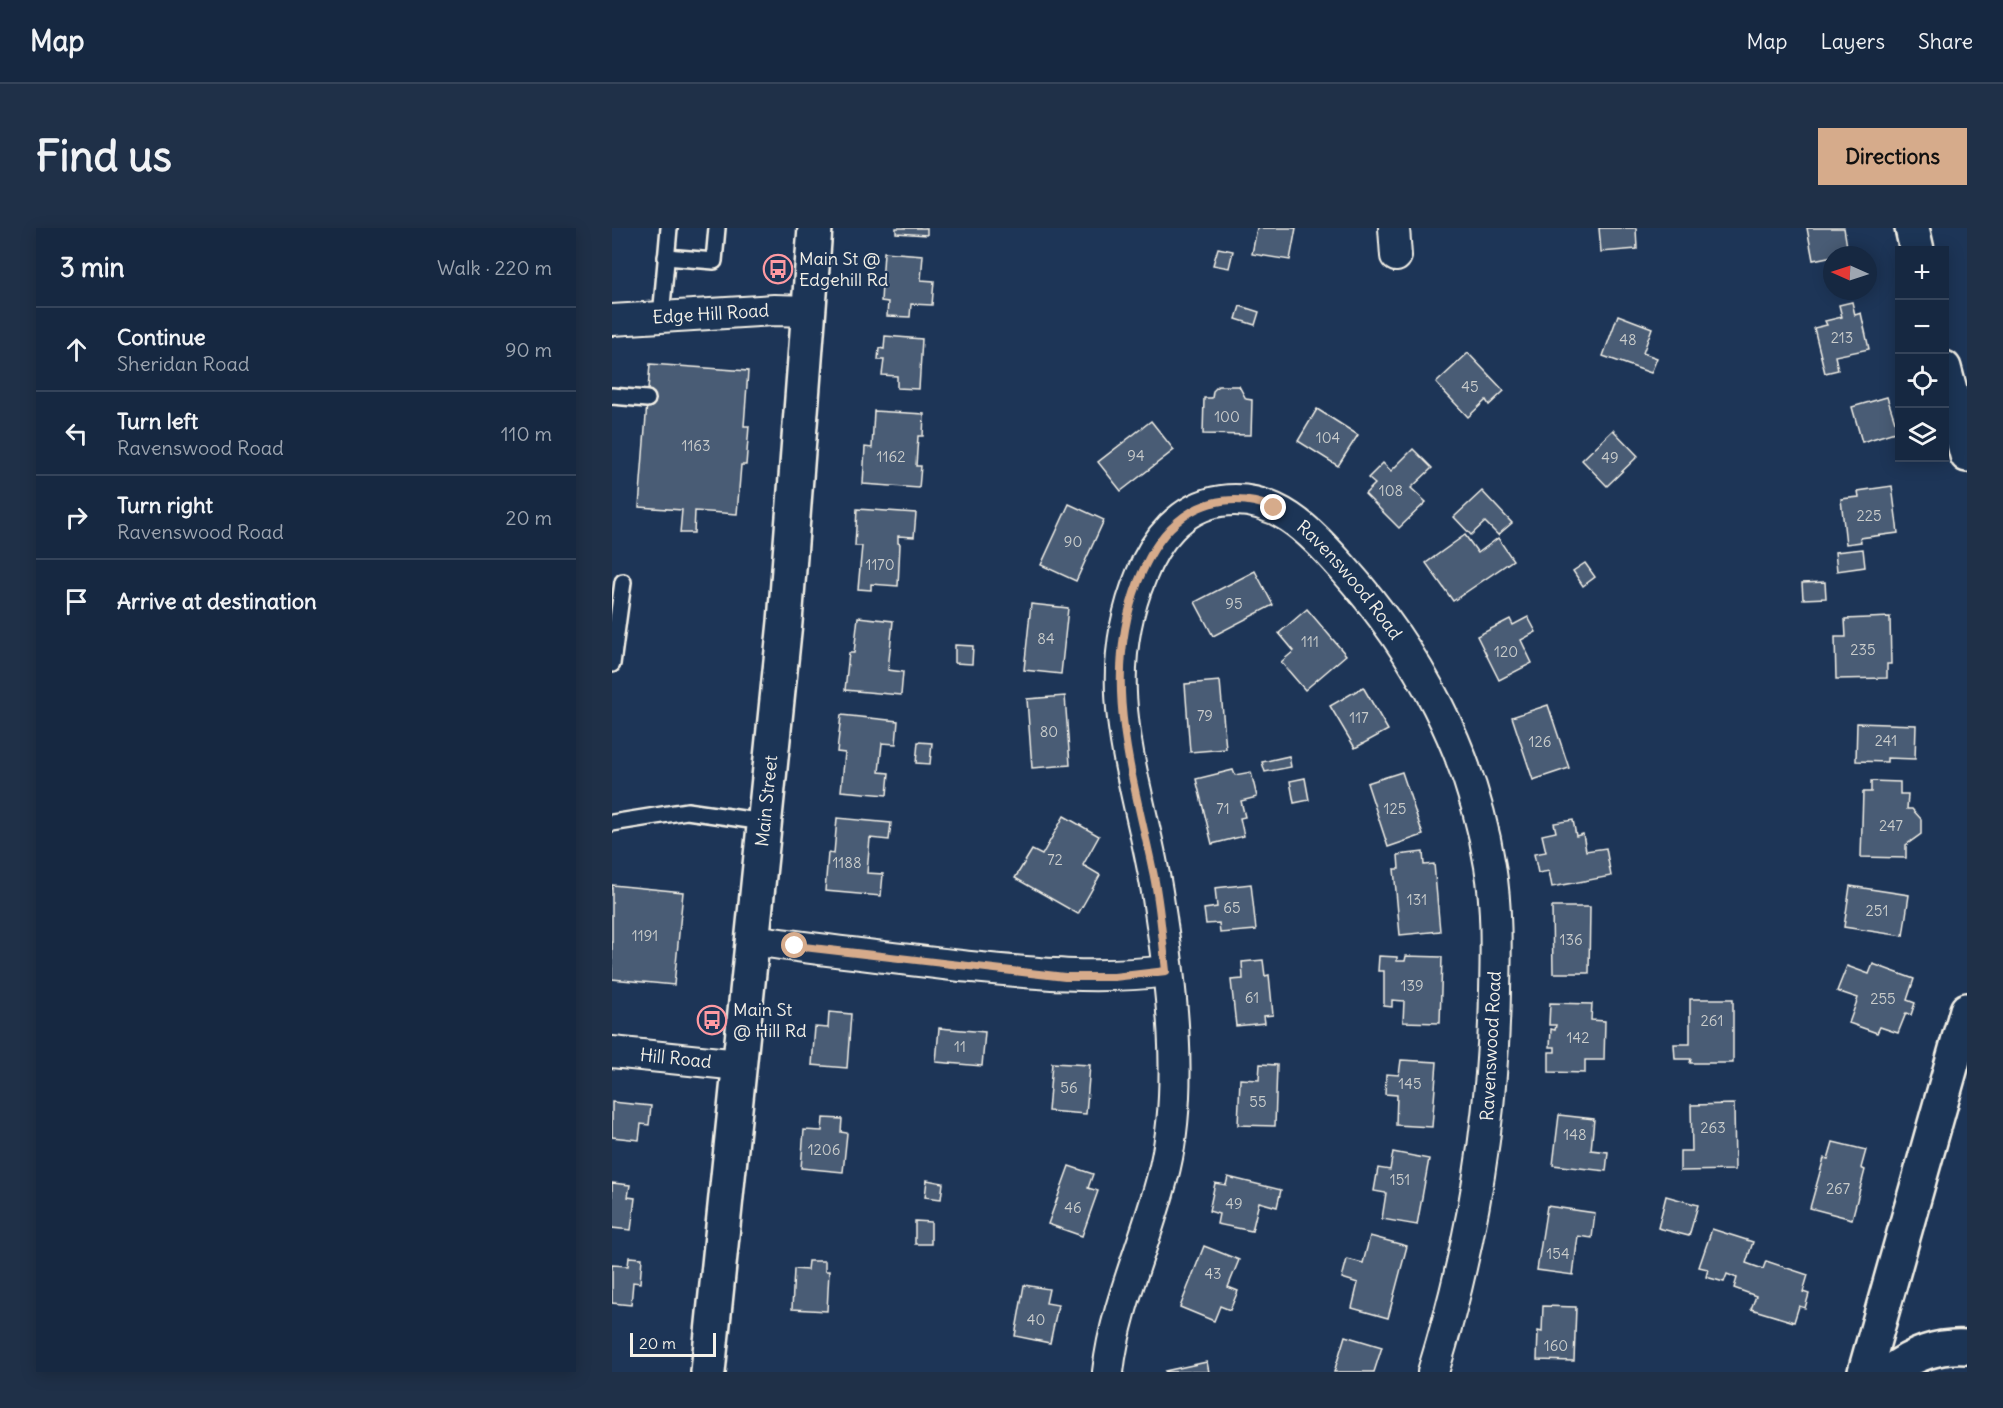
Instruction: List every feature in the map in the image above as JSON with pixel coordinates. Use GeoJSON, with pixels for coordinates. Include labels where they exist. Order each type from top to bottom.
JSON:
{"type":"FeatureCollection","features":[{"type":"Feature","properties":{"kind":"main road","name":"Main Street"},"geometry":{"type":"LineString","coordinates":[[708,1372],[785,622],[815,228]]}},
{"type":"Feature","properties":{"kind":"main road"},"geometry":{"type":"LineString","coordinates":[[1912,228],[1916,246]]}},
{"type":"Feature","properties":{"kind":"main road"},"geometry":{"type":"LineString","coordinates":[[1949,387],[1967,455]]}},
{"type":"Feature","properties":{"kind":"main road"},"geometry":{"type":"LineString","coordinates":[[1865,1372],[1967,1010]]}},
{"type":"Feature","properties":{"kind":"main road"},"geometry":{"type":"LineString","coordinates":[[1890,1372],[1911,1357],[1930,1350],[1967,1347]]}},
{"type":"Feature","properties":{"kind":"street","name":"Edge Hill Road"},"geometry":{"type":"LineString","coordinates":[[612,320],[774,310],[808,311]]}},
{"type":"Feature","properties":{"kind":"street","name":"Ravenswood Road"},"geometry":{"type":"LineString","coordinates":[[1108,1372],[1118,1316],[1155,1206],[1171,1136],[1174,1073],[1166,971],[1153,868],[1128,767],[1121,723],[1119,682],[1122,641],[1130,604],[1142,572],[1166,533],[1183,516],[1206,504],[1230,500],[1251,501],[1287,514],[1311,534],[1366,594],[1417,664],[1440,709],[1466,770],[1482,818],[1491,871],[1495,914],[1494,1046],[1490,1097],[1470,1225],[1433,1372]]}},
{"type":"Feature","properties":{"kind":"street"},"geometry":{"type":"LineString","coordinates":[[752,940],[857,955],[1065,977],[1114,977],[1166,971]]}},
{"type":"Feature","properties":{"kind":"street","name":"Hill Road"},"geometry":{"type":"LineString","coordinates":[[612,1052],[739,1065]]}},
{"type":"Feature","properties":{"kind":"lane"},"geometry":{"type":"LineString","coordinates":[[660,317],[669,228]]}},
{"type":"Feature","properties":{"kind":"lane"},"geometry":{"type":"LineString","coordinates":[[666,257],[714,261],[717,228]]}},
{"type":"Feature","properties":{"kind":"lane"},"geometry":{"type":"LineString","coordinates":[[612,396],[647,399]]}},
{"type":"Feature","properties":{"kind":"lane"},"geometry":{"type":"LineString","coordinates":[[612,664],[623,582]]}},
{"type":"Feature","properties":{"kind":"lane"},"geometry":{"type":"LineString","coordinates":[[612,823],[687,811],[764,822]]}},
{"type":"Feature","properties":{"kind":"building"},"geometry":{"type":"Polygon","coordinates":[[[896,228],[927,228],[927,235],[896,233],[896,228]]]}},
{"type":"Feature","properties":{"kind":"building"},"geometry":{"type":"Polygon","coordinates":[[[1257,228],[1296,228],[1290,260],[1252,254],[1257,228]]]}},
{"type":"Feature","properties":{"kind":"building"},"geometry":{"type":"Polygon","coordinates":[[[1599,228],[1636,228],[1637,249],[1601,252],[1599,228]]]}},
{"type":"Feature","properties":{"kind":"building"},"geometry":{"type":"Polygon","coordinates":[[[1807,228],[1844,228],[1847,246],[1823,246],[1823,258],[1813,260],[1807,228]]]}},
{"type":"Feature","properties":{"kind":"building"},"geometry":{"type":"Polygon","coordinates":[[[1218,248],[1233,251],[1229,268],[1213,265],[1218,248]]]}},
{"type":"Feature","properties":{"kind":"building"},"geometry":{"type":"Polygon","coordinates":[[[884,252],[923,255],[921,280],[934,281],[932,305],[911,304],[910,317],[887,316],[888,302],[881,301],[884,252]]]}},
{"type":"Feature","properties":{"kind":"building"},"geometry":{"type":"Polygon","coordinates":[[[1852,302],[1855,315],[1861,313],[1869,349],[1835,356],[1838,370],[1825,373],[1814,328],[1827,325],[1825,321],[1842,317],[1839,305],[1852,302]]]}},
{"type":"Feature","properties":{"kind":"building"},"geometry":{"type":"Polygon","coordinates":[[[1240,306],[1259,312],[1255,325],[1236,319],[1240,306]]]}},
{"type":"Feature","properties":{"kind":"building"},"geometry":{"type":"Polygon","coordinates":[[[1618,315],[1652,328],[1643,353],[1657,358],[1651,373],[1603,356],[1618,315]]]}},
{"type":"Feature","properties":{"kind":"building"},"geometry":{"type":"Polygon","coordinates":[[[885,336],[922,339],[919,389],[897,388],[897,376],[882,375],[884,360],[878,360],[879,348],[884,349],[885,336]]]}},
{"type":"Feature","properties":{"kind":"building"},"geometry":{"type":"Polygon","coordinates":[[[1468,353],[1504,391],[1489,405],[1486,400],[1468,417],[1436,383],[1468,353]]]}},
{"type":"Feature","properties":{"kind":"building"},"geometry":{"type":"Polygon","coordinates":[[[650,364],[748,371],[744,426],[749,426],[746,465],[741,465],[737,514],[695,511],[694,533],[680,533],[682,510],[639,507],[650,364]]]}},
{"type":"Feature","properties":{"kind":"building"},"geometry":{"type":"Polygon","coordinates":[[[1218,386],[1239,386],[1246,399],[1252,400],[1251,435],[1203,434],[1204,398],[1212,398],[1213,391],[1218,386]]]}},
{"type":"Feature","properties":{"kind":"building"},"geometry":{"type":"Polygon","coordinates":[[[1887,397],[1895,422],[1895,432],[1862,442],[1852,407],[1887,397]]]}},
{"type":"Feature","properties":{"kind":"building"},"geometry":{"type":"Polygon","coordinates":[[[1317,409],[1358,435],[1338,466],[1298,441],[1317,409]]]}},
{"type":"Feature","properties":{"kind":"building"},"geometry":{"type":"Polygon","coordinates":[[[874,411],[924,414],[923,436],[918,436],[916,466],[921,466],[919,488],[863,484],[865,447],[872,448],[874,411]]]}},
{"type":"Feature","properties":{"kind":"building"},"geometry":{"type":"Polygon","coordinates":[[[1151,421],[1174,450],[1121,491],[1098,462],[1151,421]]]}},
{"type":"Feature","properties":{"kind":"building"},"geometry":{"type":"Polygon","coordinates":[[[1613,430],[1638,456],[1607,486],[1582,460],[1613,430]]]}},
{"type":"Feature","properties":{"kind":"building"},"geometry":{"type":"Polygon","coordinates":[[[1413,449],[1432,468],[1411,488],[1426,502],[1399,528],[1365,494],[1375,484],[1368,478],[1383,463],[1391,471],[1413,449]]]}},
{"type":"Feature","properties":{"kind":"building"},"geometry":{"type":"Polygon","coordinates":[[[1892,486],[1898,533],[1860,538],[1861,542],[1846,544],[1841,499],[1859,497],[1858,491],[1892,486]]]}},
{"type":"Feature","properties":{"kind":"building"},"geometry":{"type":"Polygon","coordinates":[[[1482,491],[1512,523],[1498,535],[1485,522],[1471,535],[1454,517],[1482,491]]]}},
{"type":"Feature","properties":{"kind":"building"},"geometry":{"type":"Polygon","coordinates":[[[1069,504],[1104,520],[1076,581],[1041,565],[1069,504]]]}},
{"type":"Feature","properties":{"kind":"building"},"geometry":{"type":"Polygon","coordinates":[[[857,509],[916,513],[914,537],[898,536],[900,544],[898,586],[871,584],[871,590],[858,589],[862,546],[855,546],[857,509]]]}},
{"type":"Feature","properties":{"kind":"building"},"geometry":{"type":"Polygon","coordinates":[[[1465,535],[1478,553],[1498,538],[1513,560],[1453,601],[1426,563],[1465,535]]]}},
{"type":"Feature","properties":{"kind":"building"},"geometry":{"type":"Polygon","coordinates":[[[1863,549],[1865,567],[1837,571],[1835,552],[1863,549]]]}},
{"type":"Feature","properties":{"kind":"building"},"geometry":{"type":"Polygon","coordinates":[[[1585,563],[1595,577],[1583,586],[1573,571],[1585,563]]]}},
{"type":"Feature","properties":{"kind":"building"},"geometry":{"type":"Polygon","coordinates":[[[1255,571],[1273,605],[1213,636],[1195,602],[1255,571]]]}},
{"type":"Feature","properties":{"kind":"building"},"geometry":{"type":"Polygon","coordinates":[[[1825,582],[1826,598],[1803,599],[1802,583],[1825,582]]]}},
{"type":"Feature","properties":{"kind":"building"},"geometry":{"type":"Polygon","coordinates":[[[1031,604],[1068,608],[1061,674],[1024,670],[1031,604]]]}},
{"type":"Feature","properties":{"kind":"building"},"geometry":{"type":"Polygon","coordinates":[[[1307,609],[1346,655],[1305,690],[1281,662],[1294,651],[1279,633],[1307,609]]]}},
{"type":"Feature","properties":{"kind":"building"},"geometry":{"type":"Polygon","coordinates":[[[858,617],[893,621],[888,670],[903,672],[901,695],[845,690],[849,653],[854,653],[858,617]]]}},
{"type":"Feature","properties":{"kind":"building"},"geometry":{"type":"Polygon","coordinates":[[[1528,617],[1536,632],[1521,640],[1532,663],[1499,680],[1477,636],[1510,619],[1513,625],[1528,617]]]}},
{"type":"Feature","properties":{"kind":"building"},"geometry":{"type":"Polygon","coordinates":[[[1890,617],[1891,664],[1887,664],[1887,678],[1836,679],[1835,637],[1846,637],[1845,619],[1890,617]]]}},
{"type":"Feature","properties":{"kind":"building"},"geometry":{"type":"Polygon","coordinates":[[[955,645],[973,646],[972,664],[955,663],[955,645]]]}},
{"type":"Feature","properties":{"kind":"building"},"geometry":{"type":"Polygon","coordinates":[[[1220,681],[1226,749],[1190,752],[1185,684],[1220,681]]]}},
{"type":"Feature","properties":{"kind":"building"},"geometry":{"type":"Polygon","coordinates":[[[1363,687],[1388,730],[1355,748],[1330,706],[1363,687]]]}},
{"type":"Feature","properties":{"kind":"building"},"geometry":{"type":"Polygon","coordinates":[[[1065,696],[1070,765],[1032,768],[1027,699],[1065,696]]]}},
{"type":"Feature","properties":{"kind":"building"},"geometry":{"type":"Polygon","coordinates":[[[1548,705],[1569,768],[1533,780],[1512,717],[1548,705]]]}},
{"type":"Feature","properties":{"kind":"building"},"geometry":{"type":"Polygon","coordinates":[[[841,715],[898,721],[896,744],[882,743],[879,772],[889,773],[887,795],[841,791],[845,753],[837,752],[841,715]]]}},
{"type":"Feature","properties":{"kind":"building"},"geometry":{"type":"Polygon","coordinates":[[[1857,723],[1916,725],[1915,759],[1887,758],[1887,762],[1856,761],[1857,723]]]}},
{"type":"Feature","properties":{"kind":"building"},"geometry":{"type":"Polygon","coordinates":[[[918,742],[932,743],[930,764],[916,763],[918,742]]]}},
{"type":"Feature","properties":{"kind":"building"},"geometry":{"type":"Polygon","coordinates":[[[1289,756],[1291,767],[1265,772],[1262,762],[1289,756]]]}},
{"type":"Feature","properties":{"kind":"building"},"geometry":{"type":"Polygon","coordinates":[[[1233,770],[1235,775],[1251,772],[1257,797],[1241,801],[1245,817],[1240,818],[1244,836],[1212,844],[1196,779],[1233,770]]]}},
{"type":"Feature","properties":{"kind":"building"},"geometry":{"type":"Polygon","coordinates":[[[1402,772],[1423,835],[1388,847],[1367,783],[1402,772]]]}},
{"type":"Feature","properties":{"kind":"building"},"geometry":{"type":"Polygon","coordinates":[[[1305,778],[1309,800],[1294,803],[1290,781],[1305,778]]]}},
{"type":"Feature","properties":{"kind":"building"},"geometry":{"type":"Polygon","coordinates":[[[1871,781],[1900,782],[1900,794],[1908,794],[1907,809],[1912,809],[1921,819],[1921,834],[1906,845],[1906,858],[1861,857],[1863,792],[1871,792],[1871,781]]]}},
{"type":"Feature","properties":{"kind":"building"},"geometry":{"type":"Polygon","coordinates":[[[1064,816],[1099,836],[1083,865],[1100,875],[1078,914],[1015,878],[1032,850],[1042,855],[1064,816]]]}},
{"type":"Feature","properties":{"kind":"building"},"geometry":{"type":"Polygon","coordinates":[[[837,818],[891,823],[889,840],[870,838],[867,873],[883,874],[881,896],[825,891],[828,853],[834,854],[837,818]]]}},
{"type":"Feature","properties":{"kind":"building"},"geometry":{"type":"Polygon","coordinates":[[[1573,820],[1576,836],[1583,834],[1586,851],[1606,848],[1611,876],[1552,887],[1549,871],[1538,873],[1534,854],[1546,852],[1542,835],[1556,832],[1554,823],[1573,820]]]}},
{"type":"Feature","properties":{"kind":"building"},"geometry":{"type":"Polygon","coordinates":[[[1423,852],[1424,865],[1434,864],[1440,931],[1400,935],[1394,869],[1399,869],[1398,855],[1423,852]]]}},
{"type":"Feature","properties":{"kind":"building"},"geometry":{"type":"Polygon","coordinates":[[[1251,884],[1256,930],[1220,933],[1219,923],[1206,924],[1204,909],[1217,907],[1215,888],[1251,884]]]}},
{"type":"Feature","properties":{"kind":"building"},"geometry":{"type":"Polygon","coordinates":[[[612,885],[683,892],[674,985],[612,979],[612,885]]]}},
{"type":"Feature","properties":{"kind":"building"},"geometry":{"type":"Polygon","coordinates":[[[1850,886],[1909,895],[1903,936],[1844,927],[1850,886]]]}},
{"type":"Feature","properties":{"kind":"building"},"geometry":{"type":"Polygon","coordinates":[[[1552,907],[1590,907],[1589,973],[1553,973],[1552,907]]]}},
{"type":"Feature","properties":{"kind":"building"},"geometry":{"type":"Polygon","coordinates":[[[1379,956],[1397,957],[1397,961],[1405,961],[1406,956],[1442,957],[1440,1023],[1403,1022],[1404,1001],[1392,1000],[1392,1007],[1384,1006],[1384,971],[1378,971],[1379,956]]]}},
{"type":"Feature","properties":{"kind":"building"},"geometry":{"type":"Polygon","coordinates":[[[1263,960],[1265,976],[1269,975],[1273,1015],[1264,1016],[1265,1023],[1236,1026],[1231,980],[1243,979],[1242,962],[1263,960]]]}},
{"type":"Feature","properties":{"kind":"building"},"geometry":{"type":"Polygon","coordinates":[[[1873,964],[1914,979],[1907,1000],[1915,1003],[1911,1015],[1906,1013],[1898,1033],[1880,1027],[1877,1033],[1849,1023],[1858,998],[1837,991],[1847,966],[1869,974],[1873,964]]]}},
{"type":"Feature","properties":{"kind":"building"},"geometry":{"type":"Polygon","coordinates":[[[1690,999],[1733,999],[1733,1063],[1690,1063],[1691,1059],[1675,1059],[1674,1044],[1690,1044],[1690,999]]]}},
{"type":"Feature","properties":{"kind":"building"},"geometry":{"type":"Polygon","coordinates":[[[1550,1003],[1592,1004],[1591,1020],[1605,1021],[1604,1060],[1585,1060],[1585,1073],[1549,1072],[1549,1052],[1555,1052],[1555,1047],[1550,1047],[1551,1029],[1555,1030],[1556,1025],[1549,1025],[1550,1003]]]}},
{"type":"Feature","properties":{"kind":"building"},"geometry":{"type":"Polygon","coordinates":[[[829,1012],[851,1014],[847,1068],[812,1065],[815,1027],[828,1028],[829,1012]]]}},
{"type":"Feature","properties":{"kind":"building"},"geometry":{"type":"Polygon","coordinates":[[[939,1028],[985,1032],[982,1066],[936,1062],[939,1028]]]}},
{"type":"Feature","properties":{"kind":"building"},"geometry":{"type":"Polygon","coordinates":[[[1401,1060],[1437,1062],[1432,1127],[1396,1125],[1397,1095],[1385,1094],[1386,1074],[1399,1075],[1401,1060]]]}},
{"type":"Feature","properties":{"kind":"building"},"geometry":{"type":"Polygon","coordinates":[[[1052,1063],[1090,1065],[1086,1114],[1048,1111],[1052,1063]]]}},
{"type":"Feature","properties":{"kind":"building"},"geometry":{"type":"Polygon","coordinates":[[[1260,1064],[1277,1065],[1275,1126],[1238,1125],[1240,1079],[1259,1080],[1260,1064]]]}},
{"type":"Feature","properties":{"kind":"building"},"geometry":{"type":"Polygon","coordinates":[[[612,1102],[651,1106],[649,1125],[641,1124],[639,1140],[612,1137],[612,1102]]]}},
{"type":"Feature","properties":{"kind":"building"},"geometry":{"type":"Polygon","coordinates":[[[1734,1104],[1735,1170],[1680,1171],[1680,1151],[1692,1151],[1691,1105],[1734,1104]]]}},
{"type":"Feature","properties":{"kind":"building"},"geometry":{"type":"Polygon","coordinates":[[[1559,1115],[1594,1119],[1591,1150],[1608,1152],[1606,1171],[1553,1165],[1559,1115]]]}},
{"type":"Feature","properties":{"kind":"building"},"geometry":{"type":"Polygon","coordinates":[[[823,1118],[842,1119],[841,1132],[847,1133],[843,1172],[801,1168],[804,1130],[822,1131],[823,1118]]]}},
{"type":"Feature","properties":{"kind":"building"},"geometry":{"type":"Polygon","coordinates":[[[1833,1142],[1866,1150],[1861,1168],[1865,1170],[1852,1219],[1810,1208],[1824,1158],[1828,1159],[1833,1142]]]}},
{"type":"Feature","properties":{"kind":"building"},"geometry":{"type":"Polygon","coordinates":[[[1393,1152],[1429,1159],[1417,1225],[1382,1219],[1386,1193],[1374,1191],[1378,1168],[1390,1170],[1393,1152]]]}},
{"type":"Feature","properties":{"kind":"building"},"geometry":{"type":"Polygon","coordinates":[[[1069,1166],[1093,1174],[1088,1188],[1098,1191],[1082,1236],[1048,1224],[1069,1166]]]}},
{"type":"Feature","properties":{"kind":"building"},"geometry":{"type":"Polygon","coordinates":[[[1228,1177],[1281,1190],[1277,1207],[1259,1202],[1252,1231],[1217,1224],[1219,1214],[1209,1211],[1215,1183],[1226,1185],[1228,1177]]]}},
{"type":"Feature","properties":{"kind":"building"},"geometry":{"type":"Polygon","coordinates":[[[927,1180],[943,1183],[941,1199],[925,1197],[927,1180]]]}},
{"type":"Feature","properties":{"kind":"building"},"geometry":{"type":"Polygon","coordinates":[[[612,1183],[630,1185],[628,1197],[635,1198],[631,1230],[612,1228],[612,1183]]]}},
{"type":"Feature","properties":{"kind":"building"},"geometry":{"type":"Polygon","coordinates":[[[1666,1196],[1698,1205],[1689,1236],[1658,1228],[1666,1196]]]}},
{"type":"Feature","properties":{"kind":"building"},"geometry":{"type":"Polygon","coordinates":[[[1547,1206],[1595,1213],[1592,1238],[1578,1236],[1573,1275],[1537,1270],[1547,1206]]]}},
{"type":"Feature","properties":{"kind":"building"},"geometry":{"type":"Polygon","coordinates":[[[915,1221],[931,1222],[931,1244],[915,1244],[915,1221]]]}},
{"type":"Feature","properties":{"kind":"building"},"geometry":{"type":"Polygon","coordinates":[[[1712,1229],[1753,1242],[1746,1263],[1763,1269],[1766,1261],[1808,1275],[1803,1292],[1809,1294],[1805,1308],[1799,1306],[1794,1322],[1751,1309],[1756,1296],[1734,1288],[1737,1278],[1727,1274],[1724,1282],[1706,1277],[1708,1269],[1699,1267],[1712,1229]]]}},
{"type":"Feature","properties":{"kind":"building"},"geometry":{"type":"Polygon","coordinates":[[[1370,1236],[1407,1246],[1388,1318],[1352,1308],[1358,1283],[1342,1278],[1347,1259],[1363,1263],[1370,1236]]]}},
{"type":"Feature","properties":{"kind":"building"},"geometry":{"type":"Polygon","coordinates":[[[1204,1246],[1239,1260],[1228,1287],[1238,1291],[1230,1310],[1220,1306],[1214,1321],[1180,1307],[1204,1246]]]}},
{"type":"Feature","properties":{"kind":"building"},"geometry":{"type":"Polygon","coordinates":[[[629,1257],[642,1258],[640,1283],[633,1282],[631,1305],[612,1303],[612,1265],[628,1266],[629,1257]]]}},
{"type":"Feature","properties":{"kind":"building"},"geometry":{"type":"Polygon","coordinates":[[[808,1261],[825,1261],[825,1271],[829,1271],[827,1311],[792,1309],[794,1269],[807,1270],[808,1261]]]}},
{"type":"Feature","properties":{"kind":"building"},"geometry":{"type":"Polygon","coordinates":[[[1024,1285],[1049,1289],[1046,1303],[1058,1305],[1050,1343],[1015,1336],[1024,1285]]]}},
{"type":"Feature","properties":{"kind":"building"},"geometry":{"type":"Polygon","coordinates":[[[1543,1306],[1576,1307],[1574,1361],[1537,1360],[1538,1331],[1542,1332],[1543,1306]]]}},
{"type":"Feature","properties":{"kind":"building"},"geometry":{"type":"Polygon","coordinates":[[[1345,1336],[1382,1347],[1374,1372],[1334,1372],[1345,1336]]]}},
{"type":"Feature","properties":{"kind":"building"},"geometry":{"type":"Polygon","coordinates":[[[1207,1362],[1209,1372],[1165,1371],[1207,1362]]]}},
{"type":"Feature","properties":{"kind":"place","name":"Main St @ Edgehill Rd"},"geometry":{"type":"Point","coordinates":[778,269]}},
{"type":"Feature","properties":{"kind":"place","name":"Main St @ Hill Rd"},"geometry":{"type":"Point","coordinates":[712,1020]}},
{"type":"Feature","properties":{"kind":"route"},"geometry":{"type":"LineString","coordinates":[[795,946],[857,955],[1065,977],[1114,977],[1166,971],[1153,868],[1128,767],[1121,723],[1119,682],[1125,624],[1136,587],[1150,556],[1166,533],[1183,516],[1206,504],[1240,499],[1263,503],[1274,508]]}}]}
